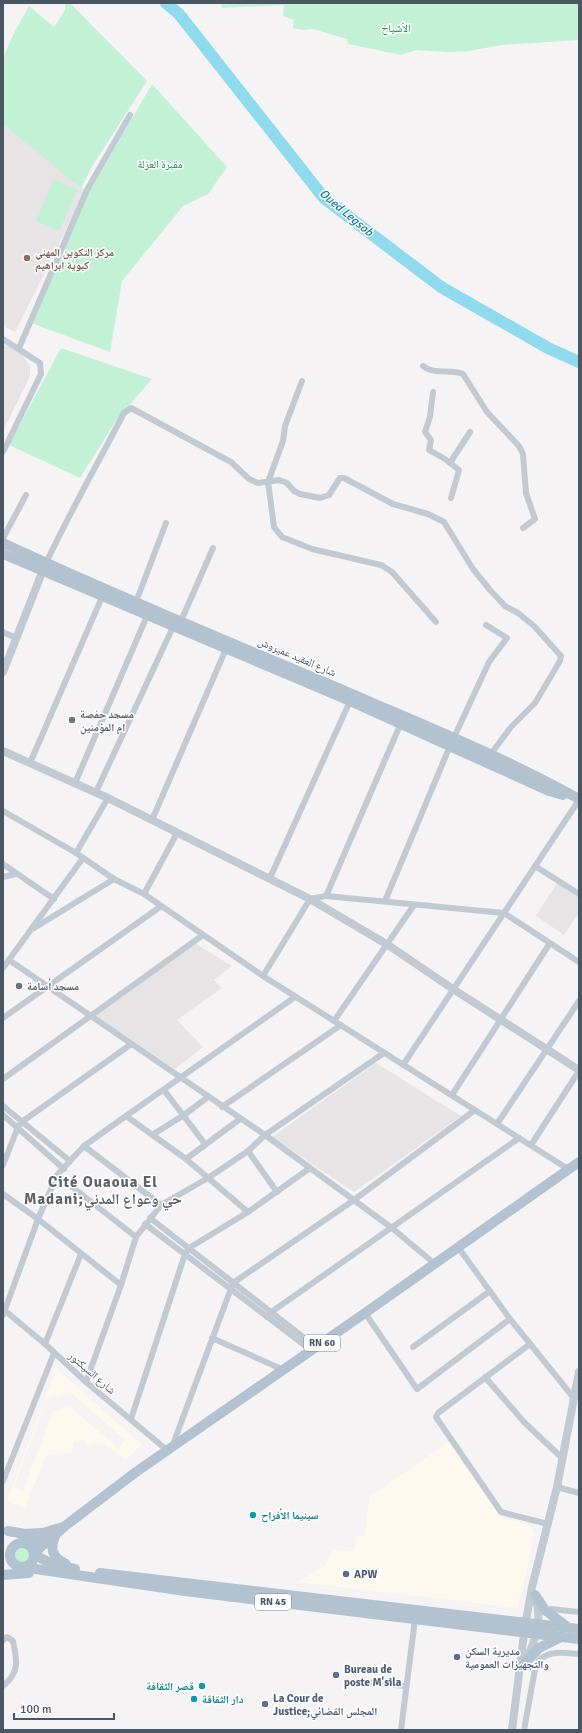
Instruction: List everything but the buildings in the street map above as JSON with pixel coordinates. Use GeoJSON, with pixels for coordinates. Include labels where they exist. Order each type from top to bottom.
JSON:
{"type":"FeatureCollection","features":[{"type":"Feature","properties":{"kind":"main road","name":"شارع العقيد عميروش"},"geometry":{"type":"LineString","coordinates":[[3,543],[44,567],[102,597],[401,723],[490,755],[579,799]]}},
{"type":"Feature","properties":{"kind":"main road","name":"شارع العقيد عميروش"},"geometry":{"type":"LineString","coordinates":[[3,554],[44,567],[181,621],[452,742],[549,791],[579,799]]}},
{"type":"Feature","properties":{"kind":"main road","name":"RN 60"},"geometry":{"type":"LineString","coordinates":[[25,1543],[51,1534],[65,1526],[136,1472],[284,1370],[579,1162]]}},
{"type":"Feature","properties":{"kind":"main road"},"geometry":{"type":"LineString","coordinates":[[6,1529],[26,1534],[51,1534],[51,1547],[55,1557],[80,1570]]}},
{"type":"Feature","properties":{"kind":"main road"},"geometry":{"type":"LineString","coordinates":[[3,1574],[32,1562],[34,1554],[25,1543],[6,1529]]}},
{"type":"Feature","properties":{"kind":"main road","name":"RN 60"},"geometry":{"type":"LineString","coordinates":[[34,1554],[51,1534]]}},
{"type":"Feature","properties":{"kind":"main road"},"geometry":{"type":"LineString","coordinates":[[20,1567],[11,1562],[6,1555],[13,1546],[25,1543]]}},
{"type":"Feature","properties":{"kind":"main road","name":"RN 45"},"geometry":{"type":"LineString","coordinates":[[34,1554],[55,1565],[80,1570],[377,1610],[415,1619],[537,1629],[567,1627],[579,1628]]}},
{"type":"Feature","properties":{"kind":"main road","name":"RN 45"},"geometry":{"type":"LineString","coordinates":[[20,1567],[52,1573],[524,1628]]}},
{"type":"Feature","properties":{"kind":"main road"},"geometry":{"type":"LineString","coordinates":[[3,1574],[52,1573]]}},
{"type":"Feature","properties":{"kind":"main road"},"geometry":{"type":"LineString","coordinates":[[533,1591],[548,1612],[567,1627]]}},
{"type":"Feature","properties":{"kind":"main road","name":"RN 45"},"geometry":{"type":"LineString","coordinates":[[537,1629],[562,1637],[579,1639]]}},
{"type":"Feature","properties":{"kind":"main road"},"geometry":{"type":"LineString","coordinates":[[521,1669],[539,1648],[562,1637]]}},
{"type":"Feature","properties":{"kind":"street"},"geometry":{"type":"LineString","coordinates":[[19,348],[87,190],[130,115]]}},
{"type":"Feature","properties":{"kind":"street"},"geometry":{"type":"LineString","coordinates":[[3,339],[40,363],[40,374],[3,452]]}},
{"type":"Feature","properties":{"kind":"street"},"geometry":{"type":"LineString","coordinates":[[423,366],[429,370],[450,370],[463,374],[486,412],[519,446],[524,458],[526,493],[535,519],[523,528]]}},
{"type":"Feature","properties":{"kind":"street"},"geometry":{"type":"LineString","coordinates":[[302,381],[285,426],[281,447],[268,482],[274,528],[282,537],[324,553],[380,565],[392,572],[436,622]]}},
{"type":"Feature","properties":{"kind":"street"},"geometry":{"type":"LineString","coordinates":[[433,392],[430,417],[425,430],[431,440],[429,449],[459,470],[451,498]]}},
{"type":"Feature","properties":{"kind":"street"},"geometry":{"type":"LineString","coordinates":[[3,672],[44,567],[65,522],[124,413],[131,408],[231,462],[249,479],[258,483],[279,480],[287,483],[294,491],[300,494],[320,498],[329,495],[339,479],[344,478],[393,504],[440,519],[444,522],[473,569],[500,602],[518,613],[534,626],[559,653],[561,658],[540,695],[511,727],[490,755]]}},
{"type":"Feature","properties":{"kind":"street"},"geometry":{"type":"LineString","coordinates":[[450,463],[470,432]]}},
{"type":"Feature","properties":{"kind":"street"},"geometry":{"type":"LineString","coordinates":[[3,538],[26,495]]}},
{"type":"Feature","properties":{"kind":"street"},"geometry":{"type":"LineString","coordinates":[[136,602],[166,523]]}},
{"type":"Feature","properties":{"kind":"street"},"geometry":{"type":"LineString","coordinates":[[181,621],[213,548]]}},
{"type":"Feature","properties":{"kind":"street"},"geometry":{"type":"LineString","coordinates":[[30,763],[102,597]]}},
{"type":"Feature","properties":{"kind":"street"},"geometry":{"type":"LineString","coordinates":[[75,783],[147,616]]}},
{"type":"Feature","properties":{"kind":"street"},"geometry":{"type":"LineString","coordinates":[[385,900],[452,742],[489,662],[507,638],[486,625]]}},
{"type":"Feature","properties":{"kind":"street"},"geometry":{"type":"LineString","coordinates":[[96,792],[173,627]]}},
{"type":"Feature","properties":{"kind":"street"},"geometry":{"type":"LineString","coordinates":[[3,632],[16,638]]}},
{"type":"Feature","properties":{"kind":"street"},"geometry":{"type":"LineString","coordinates":[[152,820],[226,649]]}},
{"type":"Feature","properties":{"kind":"street"},"geometry":{"type":"LineString","coordinates":[[270,878],[350,701]]}},
{"type":"Feature","properties":{"kind":"street"},"geometry":{"type":"LineString","coordinates":[[326,896],[401,723]]}},
{"type":"Feature","properties":{"kind":"street"},"geometry":{"type":"LineString","coordinates":[[3,751],[96,792],[270,878],[310,900],[388,945],[453,989],[548,1049],[579,1071],[531,1145]]}},
{"type":"Feature","properties":{"kind":"street"},"geometry":{"type":"LineString","coordinates":[[76,853],[108,798]]}},
{"type":"Feature","properties":{"kind":"street"},"geometry":{"type":"LineString","coordinates":[[403,1064],[579,799]]}},
{"type":"Feature","properties":{"kind":"street"},"geometry":{"type":"LineString","coordinates":[[3,811],[76,853],[114,879],[144,894],[160,907],[295,997],[568,1169]]}},
{"type":"Feature","properties":{"kind":"street"},"geometry":{"type":"LineString","coordinates":[[144,894],[177,833]]}},
{"type":"Feature","properties":{"kind":"street"},"geometry":{"type":"LineString","coordinates":[[3,968],[83,858]]}},
{"type":"Feature","properties":{"kind":"street"},"geometry":{"type":"LineString","coordinates":[[3,864],[54,899]]}},
{"type":"Feature","properties":{"kind":"street"},"geometry":{"type":"LineString","coordinates":[[535,866],[579,894]]}},
{"type":"Feature","properties":{"kind":"street"},"geometry":{"type":"LineString","coordinates":[[3,877],[16,874]]}},
{"type":"Feature","properties":{"kind":"street"},"geometry":{"type":"LineString","coordinates":[[31,930],[114,879]]}},
{"type":"Feature","properties":{"kind":"street"},"geometry":{"type":"LineString","coordinates":[[263,976],[310,900],[326,896],[385,900],[414,905],[504,913],[579,962]]}},
{"type":"Feature","properties":{"kind":"street"},"geometry":{"type":"LineString","coordinates":[[334,1021],[388,945],[414,905]]}},
{"type":"Feature","properties":{"kind":"street"},"geometry":{"type":"LineString","coordinates":[[3,1018],[160,907]]}},
{"type":"Feature","properties":{"kind":"street"},"geometry":{"type":"LineString","coordinates":[[3,1079],[203,935]]}},
{"type":"Feature","properties":{"kind":"street"},"geometry":{"type":"LineString","coordinates":[[452,1095],[550,943]]}},
{"type":"Feature","properties":{"kind":"street"},"geometry":{"type":"LineString","coordinates":[[9,960],[130,1045],[265,1135],[392,1228],[435,1264]]}},
{"type":"Feature","properties":{"kind":"street"},"geometry":{"type":"LineString","coordinates":[[4,1311],[38,1219],[57,1175],[84,1146],[295,997]]}},
{"type":"Feature","properties":{"kind":"street"},"geometry":{"type":"LineString","coordinates":[[497,1124],[579,1001]]}},
{"type":"Feature","properties":{"kind":"street"},"geometry":{"type":"LineString","coordinates":[[222,1107],[341,1025]]}},
{"type":"Feature","properties":{"kind":"street"},"geometry":{"type":"LineString","coordinates":[[3,1165],[18,1127],[23,1121],[130,1045]]}},
{"type":"Feature","properties":{"kind":"street"},"geometry":{"type":"LineString","coordinates":[[86,1382],[121,1285],[136,1237],[160,1205],[208,1178],[248,1151],[265,1135],[384,1053]]}},
{"type":"Feature","properties":{"kind":"street"},"geometry":{"type":"LineString","coordinates":[[164,1090],[205,1144]]}},
{"type":"Feature","properties":{"kind":"street"},"geometry":{"type":"LineString","coordinates":[[152,1135],[184,1115],[208,1097]]}},
{"type":"Feature","properties":{"kind":"street"},"geometry":{"type":"LineString","coordinates":[[3,1106],[70,1161]]}},
{"type":"Feature","properties":{"kind":"street"},"geometry":{"type":"LineString","coordinates":[[170,1449],[233,1283],[354,1200],[475,1110]]}},
{"type":"Feature","properties":{"kind":"street"},"geometry":{"type":"LineString","coordinates":[[3,1115],[64,1169]]}},
{"type":"Feature","properties":{"kind":"street"},"geometry":{"type":"LineString","coordinates":[[126,1116],[186,1159],[248,1212]]}},
{"type":"Feature","properties":{"kind":"street"},"geometry":{"type":"LineString","coordinates":[[186,1159],[240,1119]]}},
{"type":"Feature","properties":{"kind":"street"},"geometry":{"type":"LineString","coordinates":[[269,1315],[519,1138]]}},
{"type":"Feature","properties":{"kind":"street"},"geometry":{"type":"LineString","coordinates":[[84,1146],[160,1205]]}},
{"type":"Feature","properties":{"kind":"street"},"geometry":{"type":"LineString","coordinates":[[248,1151],[277,1192]]}},
{"type":"Feature","properties":{"kind":"street"},"geometry":{"type":"LineString","coordinates":[[131,1419],[185,1254],[189,1248],[248,1212],[310,1168]]}},
{"type":"Feature","properties":{"kind":"street"},"geometry":{"type":"LineString","coordinates":[[57,1175],[136,1237]]}},
{"type":"Feature","properties":{"kind":"street"},"geometry":{"type":"LineString","coordinates":[[3,1194],[38,1219],[121,1285]]}},
{"type":"Feature","properties":{"kind":"street"},"geometry":{"type":"LineString","coordinates":[[150,1218],[233,1283],[269,1315]]}},
{"type":"Feature","properties":{"kind":"street"},"geometry":{"type":"LineString","coordinates":[[145,1224],[230,1289],[269,1315],[314,1349]]}},
{"type":"Feature","properties":{"kind":"street"},"geometry":{"type":"LineString","coordinates":[[458,1247],[510,1319],[573,1397]]}},
{"type":"Feature","properties":{"kind":"street"},"geometry":{"type":"LineString","coordinates":[[45,1344],[81,1254]]}},
{"type":"Feature","properties":{"kind":"street"},"geometry":{"type":"LineString","coordinates":[[413,1347],[490,1291]]}},
{"type":"Feature","properties":{"kind":"street","name":"شارع السيكتور"},"geometry":{"type":"LineString","coordinates":[[4,1311],[45,1344],[86,1382],[170,1449]]}},
{"type":"Feature","properties":{"kind":"street"},"geometry":{"type":"LineString","coordinates":[[365,1313],[417,1389],[510,1319]]}},
{"type":"Feature","properties":{"kind":"street"},"geometry":{"type":"LineString","coordinates":[[212,1338],[284,1370]]}},
{"type":"Feature","properties":{"kind":"street"},"geometry":{"type":"LineString","coordinates":[[530,1344],[438,1413],[437,1420],[501,1512],[548,1524]]}},
{"type":"Feature","properties":{"kind":"street"},"geometry":{"type":"LineString","coordinates":[[3,1481],[54,1353]]}},
{"type":"Feature","properties":{"kind":"street"},"geometry":{"type":"LineString","coordinates":[[512,1730],[521,1669],[524,1628],[557,1487],[579,1372]]}},
{"type":"Feature","properties":{"kind":"street"},"geometry":{"type":"LineString","coordinates":[[485,1377],[524,1422],[563,1459]]}},
{"type":"Feature","properties":{"kind":"street"},"geometry":{"type":"LineString","coordinates":[[557,1487],[579,1493]]}},
{"type":"Feature","properties":{"kind":"street"},"geometry":{"type":"LineString","coordinates":[[521,1669],[537,1629],[539,1610],[533,1591]]}},
{"type":"Feature","properties":{"kind":"street"},"geometry":{"type":"LineString","coordinates":[[548,1612],[551,1609],[579,1612]]}},
{"type":"Feature","properties":{"kind":"street"},"geometry":{"type":"LineString","coordinates":[[401,1730],[415,1619]]}},
{"type":"Feature","properties":{"kind":"street"},"geometry":{"type":"LineString","coordinates":[[3,1640],[7,1638],[12,1641],[17,1662],[12,1678],[3,1686]]}},
{"type":"Feature","properties":{"kind":"street"},"geometry":{"type":"LineString","coordinates":[[524,1730],[533,1672],[540,1658],[554,1652],[579,1654]]}},
{"type":"Feature","properties":{"kind":"street"},"geometry":{"type":"LineString","coordinates":[[363,1682],[406,1686]]}},
{"type":"Feature","properties":{"kind":"street"},"geometry":{"type":"LineString","coordinates":[[514,1714],[526,1716]]}},
{"type":"Feature","properties":{"kind":"shaded area","name":"مركز التكوين المهني كبوية ابراهيم"},"geometry":{"type":"Polygon","coordinates":[[[3,124],[86,190],[15,332],[3,326],[3,124]]]}},
{"type":"Feature","properties":{"kind":"shaded area"},"geometry":{"type":"Polygon","coordinates":[[[3,343],[22,354],[30,367],[30,376],[3,431],[3,343]]]}},
{"type":"Feature","properties":{"kind":"shaded area"},"geometry":{"type":"Polygon","coordinates":[[[557,883],[579,897],[579,913],[564,935],[536,916],[557,883]]]}},
{"type":"Feature","properties":{"kind":"shaded area"},"geometry":{"type":"Polygon","coordinates":[[[196,944],[232,966],[214,980],[222,988],[177,1020],[203,1047],[175,1069],[94,1015],[196,944]]]}},
{"type":"Feature","properties":{"kind":"shaded area"},"geometry":{"type":"Polygon","coordinates":[[[376,1063],[461,1116],[354,1192],[272,1137],[376,1063]]]}},
{"type":"Feature","properties":{"kind":"shaded area"},"geometry":{"type":"Polygon","coordinates":[[[56,1368],[142,1445],[125,1460],[102,1442],[89,1446],[83,1439],[74,1442],[72,1452],[46,1456],[25,1508],[7,1501],[56,1368]],[[70,1392],[46,1399],[14,1487],[23,1490],[53,1411],[69,1406],[118,1448],[125,1440],[70,1392]]]}},
{"type":"Feature","properties":{"kind":"shaded area"},"geometry":{"type":"Polygon","coordinates":[[[450,1441],[461,1456],[460,1460],[464,1465],[468,1466],[505,1519],[528,1524],[535,1533],[518,1608],[298,1582],[325,1565],[332,1550],[354,1551],[357,1535],[365,1536],[369,1497],[450,1441]]]}},
{"type":"Feature","properties":{"kind":"green space","name":"مقبرة العزلة"},"geometry":{"type":"Polygon","coordinates":[[[65,3],[70,3],[147,81],[93,165],[81,188],[3,124],[3,58],[13,35],[29,6],[54,27],[65,10],[65,3]]]}},
{"type":"Feature","properties":{"kind":"green space","name":"الأشياخ"},"geometry":{"type":"Polygon","coordinates":[[[221,3],[579,3],[579,40],[501,45],[469,51],[447,52],[416,50],[401,55],[348,44],[347,39],[313,29],[303,30],[293,28],[294,20],[283,16],[284,5],[222,8],[221,3]]]}},
{"type":"Feature","properties":{"kind":"green space","name":"مقبرة العزلة"},"geometry":{"type":"Polygon","coordinates":[[[152,84],[227,167],[208,194],[183,206],[122,281],[110,352],[31,323],[88,194],[152,84]]]}},
{"type":"Feature","properties":{"kind":"green space"},"geometry":{"type":"Polygon","coordinates":[[[54,179],[78,190],[59,231],[36,221],[54,179]]]}},
{"type":"Feature","properties":{"kind":"green space"},"geometry":{"type":"Polygon","coordinates":[[[61,348],[152,379],[117,419],[80,478],[9,445],[61,348]]]}},
{"type":"Feature","properties":{"kind":"green space"},"geometry":{"type":"Polygon","coordinates":[[[22,1546],[28,1549],[31,1555],[28,1561],[22,1564],[16,1561],[13,1555],[16,1549],[22,1546]]]}},
{"type":"Feature","properties":{"kind":"waterway","name":"Oued Legsob"},"geometry":{"type":"LineString","coordinates":[[166,3],[179,14],[324,198],[441,287],[548,348],[579,362]]}},
{"type":"Feature","properties":{"kind":"place","name":"مركز التكوين المهني كبوية ابراهيم"},"geometry":{"type":"Point","coordinates":[27,258]}},
{"type":"Feature","properties":{"kind":"place","name":"مسجد حفصة ام المؤمنين"},"geometry":{"type":"Point","coordinates":[72,720]}},
{"type":"Feature","properties":{"kind":"place","name":"مسجد أسامة"},"geometry":{"type":"Point","coordinates":[19,986]}},
{"type":"Feature","properties":{"kind":"place","name":"سينيما الأفراح"},"geometry":{"type":"Point","coordinates":[253,1515]}},
{"type":"Feature","properties":{"kind":"place","name":"APW"},"geometry":{"type":"Point","coordinates":[346,1574]}},
{"type":"Feature","properties":{"kind":"place","name":"مديرية السكن والتجهيزات العمومية"},"geometry":{"type":"Point","coordinates":[457,1657]}},
{"type":"Feature","properties":{"kind":"place","name":"Bureau de poste M'sila"},"geometry":{"type":"Point","coordinates":[336,1675]}},
{"type":"Feature","properties":{"kind":"place","name":"قصر الثقافة"},"geometry":{"type":"Point","coordinates":[202,1686]}},
{"type":"Feature","properties":{"kind":"place","name":"دار الثقاقة"},"geometry":{"type":"Point","coordinates":[194,1699]}},
{"type":"Feature","properties":{"kind":"place","name":"La Cour de Justice;المجلس القضائي"},"geometry":{"type":"Point","coordinates":[265,1704]}},
{"type":"Feature","properties":{"kind":"district","name":"Cité Ouaoua El Madani;حي وعواع المدني"},"geometry":{"type":"Point","coordinates":[103,1190]}}]}
